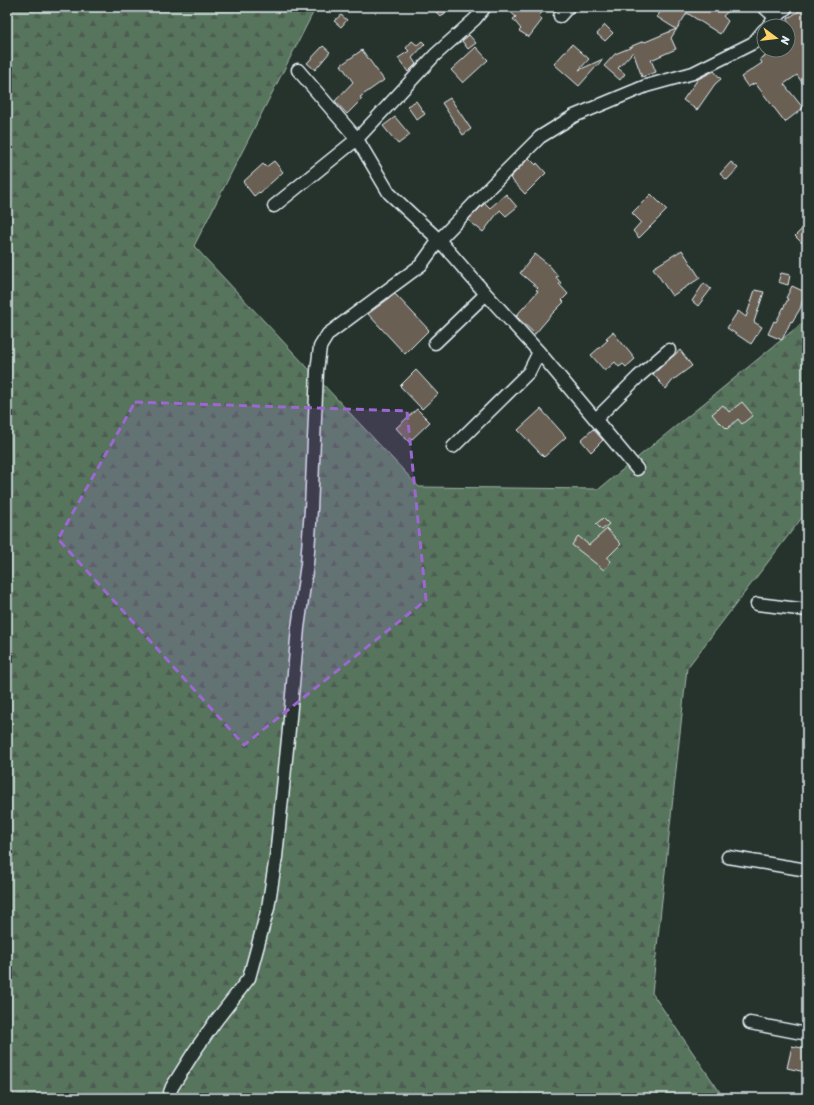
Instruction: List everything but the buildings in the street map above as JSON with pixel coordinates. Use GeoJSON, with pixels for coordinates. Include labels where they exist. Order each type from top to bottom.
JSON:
{"type":"FeatureCollection","features":[{"type":"Feature","properties":{"kind":"street"},"geometry":{"type":"LineString","coordinates":[[274,206],[357,139],[435,55],[475,19],[485,7]]}},
{"type":"Feature","properties":{"kind":"street"},"geometry":{"type":"LineString","coordinates":[[764,7],[770,18]]}},
{"type":"Feature","properties":{"kind":"street"},"geometry":{"type":"LineString","coordinates":[[776,18],[787,7]]}},
{"type":"Feature","properties":{"kind":"street"},"geometry":{"type":"LineString","coordinates":[[168,1098],[172,1087],[194,1052],[249,978],[268,908],[276,856],[298,628],[307,564],[317,371],[320,347],[328,334],[421,265],[439,240],[540,137],[574,116],[646,86],[693,73],[753,43],[756,39]]}},
{"type":"Feature","properties":{"kind":"street"},"geometry":{"type":"LineString","coordinates":[[298,70],[357,139],[389,193],[439,240],[539,352],[637,469]]}},
{"type":"Feature","properties":{"kind":"street"},"geometry":{"type":"LineString","coordinates":[[435,343],[486,294]]}},
{"type":"Feature","properties":{"kind":"street"},"geometry":{"type":"LineString","coordinates":[[596,419],[638,377],[669,350]]}},
{"type":"Feature","properties":{"kind":"street"},"geometry":{"type":"LineString","coordinates":[[453,447],[529,372],[539,352]]}},
{"type":"Feature","properties":{"kind":"street"},"geometry":{"type":"LineString","coordinates":[[757,604],[807,610]]}},
{"type":"Feature","properties":{"kind":"street"},"geometry":{"type":"LineString","coordinates":[[728,857],[807,870]]}},
{"type":"Feature","properties":{"kind":"street"},"geometry":{"type":"LineString","coordinates":[[750,1023],[807,1034]]}},
{"type":"Feature","properties":{"kind":"highlighted area"},"geometry":{"type":"Polygon","coordinates":[[[135,402],[407,411],[426,600],[244,745],[58,539],[135,402]]]}},
{"type":"Feature","properties":{"kind":"green space"},"geometry":{"type":"Polygon","coordinates":[[[7,7],[316,7],[194,246],[419,487],[599,489],[807,319],[807,511],[687,668],[652,993],[724,1098],[186,1098],[183,1096],[174,1098],[7,1098],[7,7]]]}}]}
